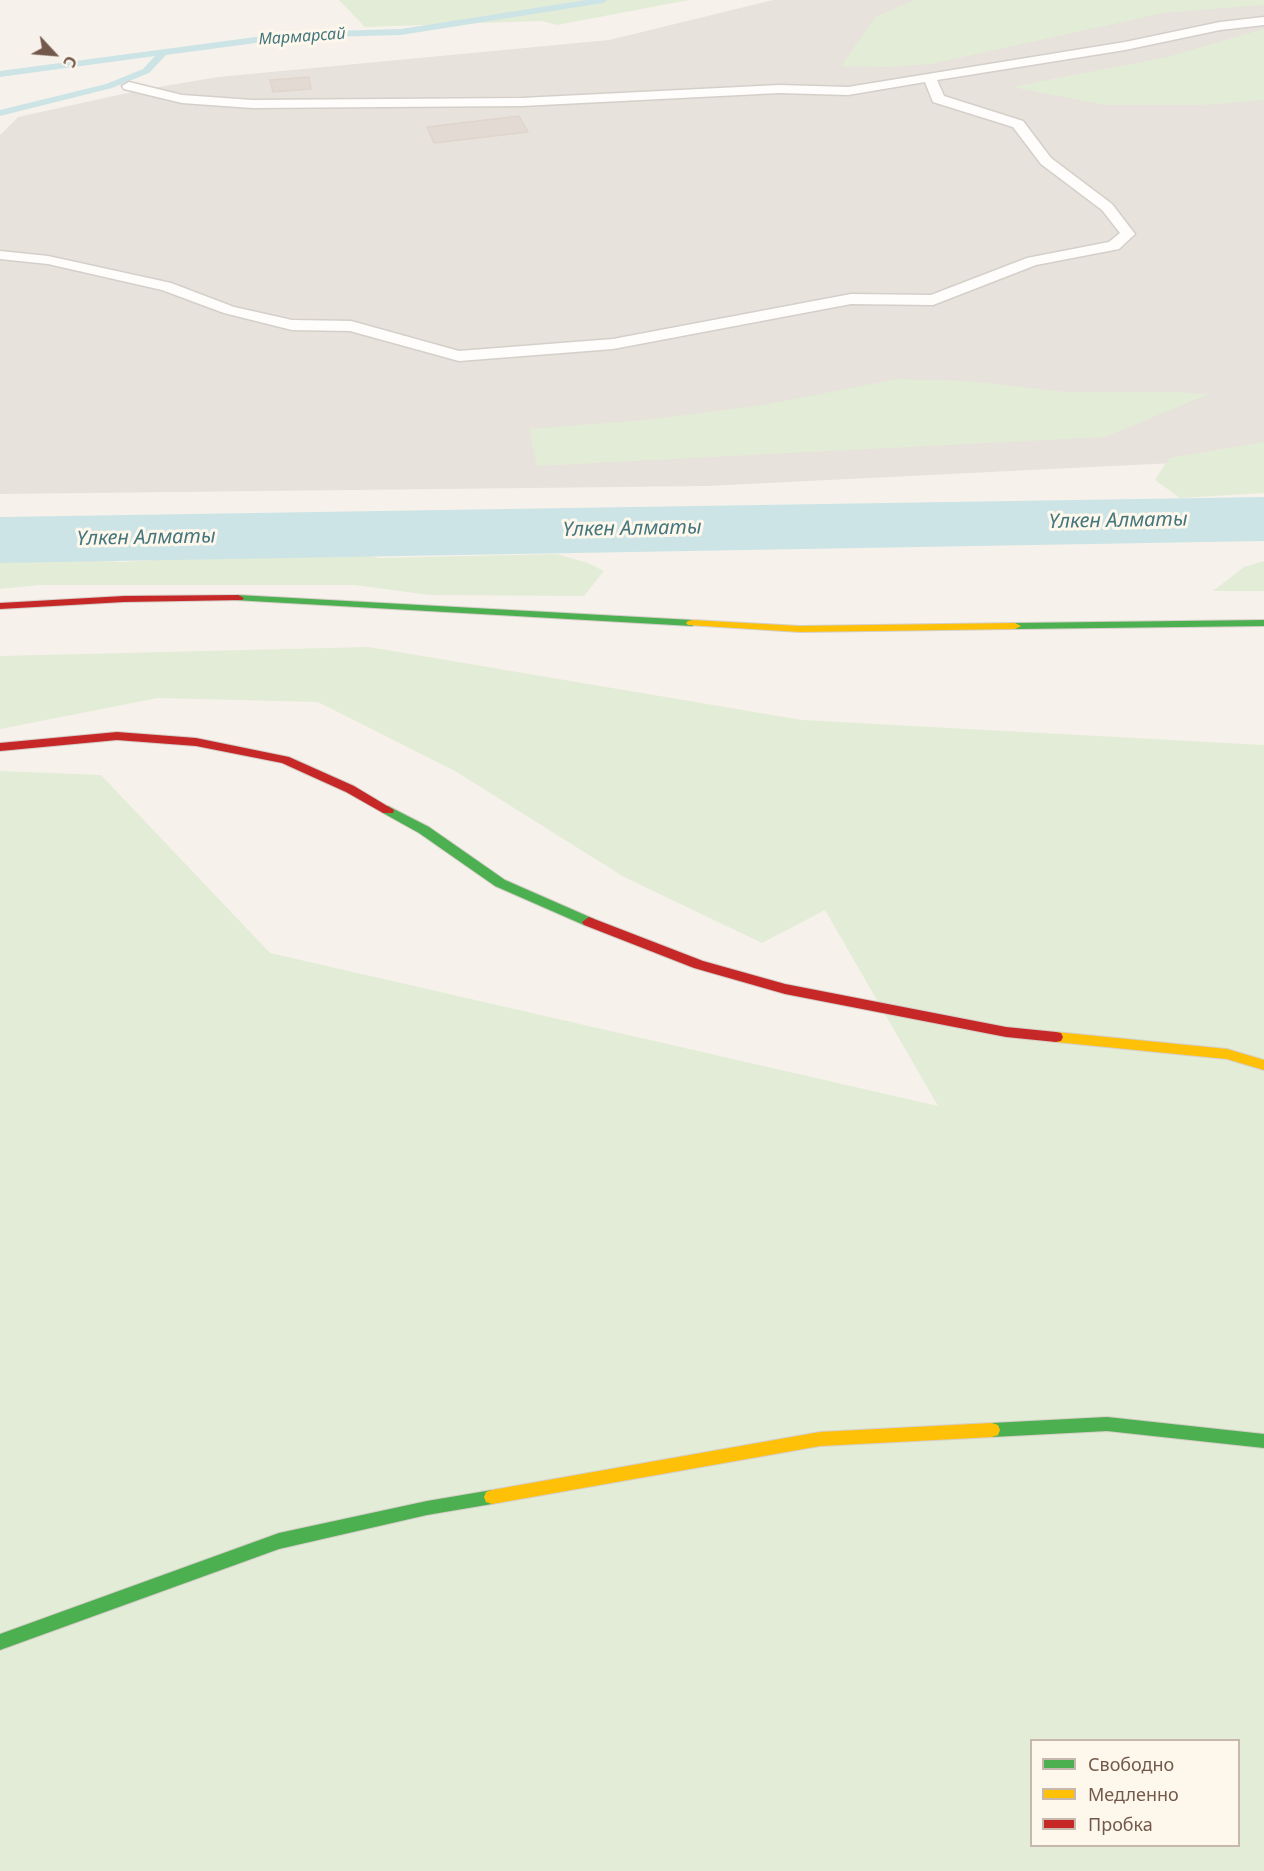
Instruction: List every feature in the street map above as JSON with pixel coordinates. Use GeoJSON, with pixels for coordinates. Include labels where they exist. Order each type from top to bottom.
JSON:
{"type":"FeatureCollection","features":[{"type":"Feature","properties":{"kind":"street"},"geometry":{"type":"LineString","coordinates":[[0,606],[124,599],[243,598],[800,629],[1264,623]]}},
{"type":"Feature","properties":{"kind":"street"},"geometry":{"type":"LineString","coordinates":[[0,747],[117,736],[196,742],[285,760],[350,789],[415,825],[500,883],[575,916],[699,965],[785,989],[1006,1032],[1227,1054],[1264,1065]]}},
{"type":"Feature","properties":{"kind":"street"},"geometry":{"type":"LineString","coordinates":[[0,1642],[279,1541],[427,1508],[820,1439],[1107,1424],[1264,1441]]}},
{"type":"Feature","properties":{"kind":"lane"},"geometry":{"type":"LineString","coordinates":[[129,86],[182,99],[252,104],[533,101],[779,89],[848,91],[1125,45],[1220,26],[1264,21]]}},
{"type":"Feature","properties":{"kind":"lane"},"geometry":{"type":"LineString","coordinates":[[0,255],[48,260],[166,286],[229,310],[292,326],[351,326],[459,356],[613,344],[851,299],[933,300],[1032,261],[1114,246],[1128,234],[1107,207],[1046,160],[1018,124],[938,99],[930,79]]}},
{"type":"Feature","properties":{"kind":"shaded area"},"geometry":{"type":"Polygon","coordinates":[[[773,0],[1264,0],[1264,456],[1214,461],[707,486],[0,494],[0,135],[18,117],[141,90],[218,77],[609,40],[773,0]]]}},
{"type":"Feature","properties":{"kind":"green space"},"geometry":{"type":"Polygon","coordinates":[[[339,0],[689,0],[557,25],[542,21],[365,27],[339,0]]]}},
{"type":"Feature","properties":{"kind":"green space"},"geometry":{"type":"Polygon","coordinates":[[[915,0],[1264,0],[1264,5],[1163,13],[931,64],[889,67],[841,66],[875,17],[915,0]]]}},
{"type":"Feature","properties":{"kind":"green space"},"geometry":{"type":"Polygon","coordinates":[[[1264,29],[1264,100],[1202,105],[1105,105],[1012,87],[1167,57],[1264,29]]]}},
{"type":"Feature","properties":{"kind":"green space"},"geometry":{"type":"Polygon","coordinates":[[[897,379],[969,381],[1066,392],[1209,394],[1105,437],[537,466],[529,429],[644,420],[763,405],[897,379]]]}},
{"type":"Feature","properties":{"kind":"green space"},"geometry":{"type":"Polygon","coordinates":[[[1264,442],[1264,493],[1180,498],[1155,480],[1169,458],[1264,442]]]}},
{"type":"Feature","properties":{"kind":"green space"},"geometry":{"type":"Polygon","coordinates":[[[334,549],[380,558],[557,554],[588,563],[604,571],[584,596],[429,595],[355,585],[39,585],[0,589],[0,556],[123,562],[334,549]]]}},
{"type":"Feature","properties":{"kind":"green space"},"geometry":{"type":"Polygon","coordinates":[[[1264,561],[1264,591],[1213,591],[1244,567],[1264,561]]]}},
{"type":"Feature","properties":{"kind":"green space"},"geometry":{"type":"Polygon","coordinates":[[[369,647],[802,720],[1264,745],[1264,1871],[0,1871],[0,771],[101,775],[270,953],[938,1106],[825,910],[762,943],[624,877],[455,771],[318,702],[158,698],[0,729],[0,656],[369,647]]]}},
{"type":"Feature","properties":{"kind":"building"},"geometry":{"type":"Polygon","coordinates":[[[309,77],[311,89],[273,92],[270,80],[309,77]]]}},
{"type":"Feature","properties":{"kind":"building"},"geometry":{"type":"Polygon","coordinates":[[[519,116],[528,132],[434,143],[427,127],[519,116]]]}},
{"type":"Feature","properties":{"kind":"waterway","name":"Мармарсай"},"geometry":{"type":"LineString","coordinates":[[0,74],[293,35],[401,32],[603,0]]}},
{"type":"Feature","properties":{"kind":"waterway"},"geometry":{"type":"LineString","coordinates":[[0,113],[109,86],[146,71],[162,54]]}},
{"type":"Feature","properties":{"kind":"waterway","name":"Үлкен Алматы"},"geometry":{"type":"LineString","coordinates":[[0,540],[1264,519]]}},
{"type":"Feature","properties":{"kind":"traffic: fast"},"geometry":{"type":"LineString","coordinates":[[238,598],[692,623]]}},
{"type":"Feature","properties":{"kind":"traffic: fast"},"geometry":{"type":"LineString","coordinates":[[1015,626],[1264,623]]}},
{"type":"Feature","properties":{"kind":"traffic: fast"},"geometry":{"type":"LineString","coordinates":[[388,810],[424,830],[500,883],[589,922]]}},
{"type":"Feature","properties":{"kind":"traffic: fast"},"geometry":{"type":"LineString","coordinates":[[992,1430],[1107,1424],[1264,1441]]}},
{"type":"Feature","properties":{"kind":"traffic: fast"},"geometry":{"type":"LineString","coordinates":[[0,1642],[279,1541],[427,1508],[492,1497]]}},
{"type":"Feature","properties":{"kind":"traffic: slow"},"geometry":{"type":"LineString","coordinates":[[692,623],[800,629],[1015,626]]}},
{"type":"Feature","properties":{"kind":"traffic: slow"},"geometry":{"type":"LineString","coordinates":[[1056,1037],[1227,1054],[1264,1065]]}},
{"type":"Feature","properties":{"kind":"traffic: slow"},"geometry":{"type":"LineString","coordinates":[[492,1497],[820,1439],[992,1430]]}},
{"type":"Feature","properties":{"kind":"traffic: jam"},"geometry":{"type":"LineString","coordinates":[[0,606],[124,599],[238,598]]}},
{"type":"Feature","properties":{"kind":"traffic: jam"},"geometry":{"type":"LineString","coordinates":[[0,747],[117,736],[196,742],[285,760],[350,789],[388,810]]}},
{"type":"Feature","properties":{"kind":"traffic: jam"},"geometry":{"type":"LineString","coordinates":[[589,922],[699,965],[785,989],[1006,1032],[1056,1037]]}}]}
